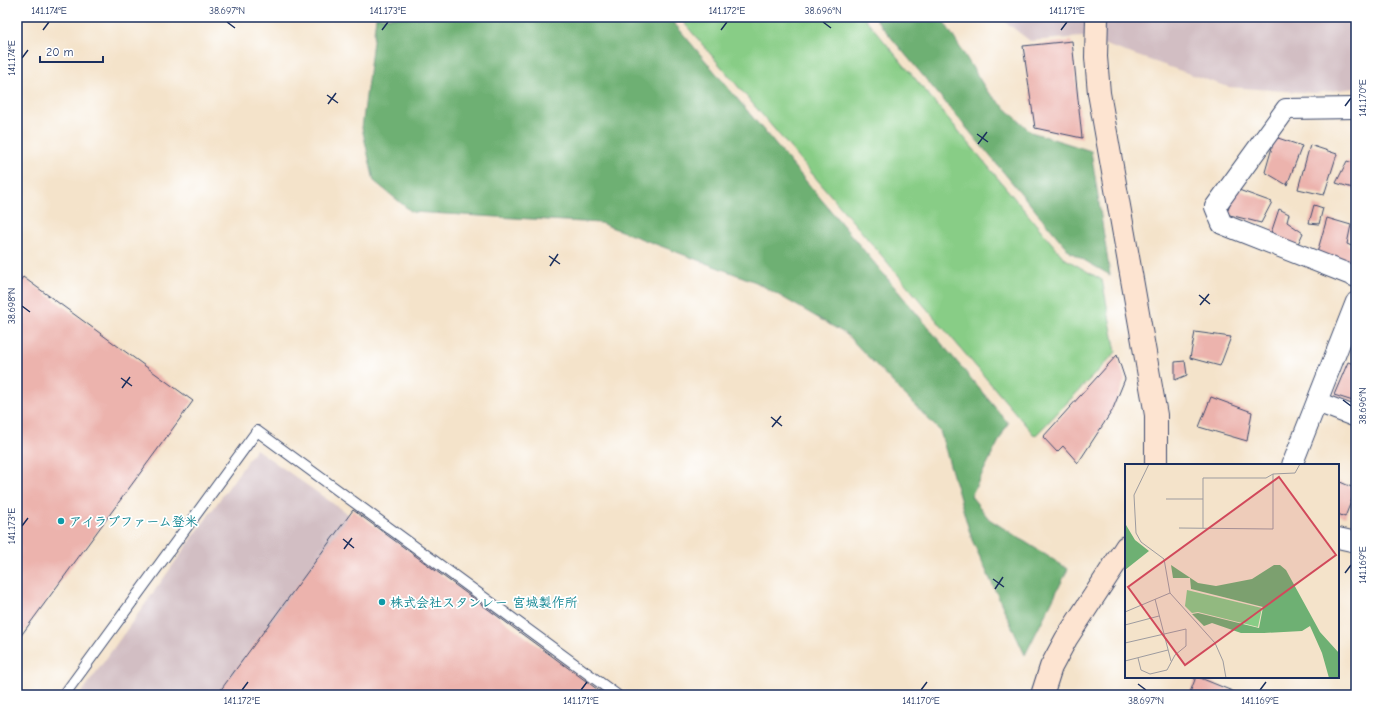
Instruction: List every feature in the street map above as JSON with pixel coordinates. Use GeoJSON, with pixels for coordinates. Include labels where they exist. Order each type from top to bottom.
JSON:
{"type":"FeatureCollection","features":[{"type":"Feature","properties":{"kind":"street"},"geometry":{"type":"LineString","coordinates":[[1098,17],[1096,57],[1099,93],[1156,415],[1156,464]]}},
{"type":"Feature","properties":{"kind":"street"},"geometry":{"type":"LineString","coordinates":[[1356,108],[1286,109],[1215,207],[1222,224],[1356,277]]}},
{"type":"Feature","properties":{"kind":"street"},"geometry":{"type":"LineString","coordinates":[[1292,464],[1356,302]]}},
{"type":"Feature","properties":{"kind":"street"},"geometry":{"type":"LineString","coordinates":[[1317,402],[1356,417]]}},
{"type":"Feature","properties":{"kind":"street"},"geometry":{"type":"LineString","coordinates":[[1339,538],[1356,542]]}},
{"type":"Feature","properties":{"kind":"street"},"geometry":{"type":"LineString","coordinates":[[1042,695],[1051,667],[1066,639],[1125,549]]}},
{"type":"Feature","properties":{"kind":"lane"},"geometry":{"type":"LineString","coordinates":[[64,695],[257,431],[617,695]]}},
{"type":"Feature","properties":{"kind":"shaded area"},"geometry":{"type":"Polygon","coordinates":[[[999,17],[1356,17],[1356,88],[1314,93],[1228,87],[1082,37],[1030,41],[999,17]]]}},
{"type":"Feature","properties":{"kind":"shaded area"},"geometry":{"type":"Polygon","coordinates":[[[256,449],[603,695],[80,695],[256,449]]]}},
{"type":"Feature","properties":{"kind":"green space"},"geometry":{"type":"Polygon","coordinates":[[[376,17],[669,17],[1008,423],[971,496],[989,519],[1068,569],[1025,655],[972,540],[940,431],[846,334],[756,282],[600,223],[412,212],[374,181],[362,128],[376,17]]]}},
{"type":"Feature","properties":{"kind":"green space"},"geometry":{"type":"Polygon","coordinates":[[[679,17],[864,17],[1064,258],[1102,280],[1116,352],[1035,436],[679,17]]]}},
{"type":"Feature","properties":{"kind":"green space"},"geometry":{"type":"Polygon","coordinates":[[[874,17],[941,17],[987,91],[1031,132],[1091,151],[1110,275],[1070,252],[874,17]]]}},
{"type":"Feature","properties":{"kind":"building"},"geometry":{"type":"Polygon","coordinates":[[[1072,41],[1082,138],[1035,128],[1023,46],[1072,41]]]}},
{"type":"Feature","properties":{"kind":"building"},"geometry":{"type":"Polygon","coordinates":[[[1275,137],[1302,146],[1287,185],[1265,172],[1275,137]]]}},
{"type":"Feature","properties":{"kind":"building"},"geometry":{"type":"Polygon","coordinates":[[[1310,145],[1337,154],[1324,195],[1298,189],[1310,145]]]}},
{"type":"Feature","properties":{"kind":"building"},"geometry":{"type":"Polygon","coordinates":[[[1347,161],[1356,164],[1356,189],[1336,183],[1347,161]]]}},
{"type":"Feature","properties":{"kind":"building"},"geometry":{"type":"Polygon","coordinates":[[[1236,189],[1272,202],[1261,223],[1226,214],[1236,189]]]}},
{"type":"Feature","properties":{"kind":"building"},"geometry":{"type":"Polygon","coordinates":[[[1314,205],[1323,208],[1319,224],[1309,223],[1314,205]]]}},
{"type":"Feature","properties":{"kind":"building"},"geometry":{"type":"Polygon","coordinates":[[[1279,209],[1289,214],[1287,222],[1303,233],[1297,246],[1270,236],[1279,209]]]}},
{"type":"Feature","properties":{"kind":"building"},"geometry":{"type":"Polygon","coordinates":[[[1327,218],[1351,225],[1347,244],[1356,248],[1356,267],[1317,253],[1327,218]]]}},
{"type":"Feature","properties":{"kind":"building","name":"アイラブファーム登米"},"geometry":{"type":"Polygon","coordinates":[[[23,277],[193,401],[17,641],[17,285],[23,277]]]}},
{"type":"Feature","properties":{"kind":"building"},"geometry":{"type":"Polygon","coordinates":[[[1195,332],[1231,337],[1220,366],[1190,358],[1195,332]]]}},
{"type":"Feature","properties":{"kind":"building"},"geometry":{"type":"Polygon","coordinates":[[[1117,355],[1125,379],[1112,411],[1078,463],[1063,446],[1057,452],[1043,437],[1117,355]]]}},
{"type":"Feature","properties":{"kind":"building"},"geometry":{"type":"Polygon","coordinates":[[[1185,361],[1187,375],[1175,380],[1175,362],[1185,361]]]}},
{"type":"Feature","properties":{"kind":"building"},"geometry":{"type":"Polygon","coordinates":[[[1348,362],[1356,365],[1356,402],[1334,395],[1348,362]]]}},
{"type":"Feature","properties":{"kind":"building"},"geometry":{"type":"Polygon","coordinates":[[[1211,397],[1252,412],[1247,441],[1199,427],[1211,397]]]}},
{"type":"Feature","properties":{"kind":"building"},"geometry":{"type":"Polygon","coordinates":[[[1339,481],[1356,489],[1345,517],[1339,514],[1339,481]]]}},
{"type":"Feature","properties":{"kind":"building","name":"株式会社スタンレー 宮城製作所"},"geometry":{"type":"Polygon","coordinates":[[[353,510],[605,695],[217,695],[353,510]]]}},
{"type":"Feature","properties":{"kind":"building"},"geometry":{"type":"Polygon","coordinates":[[[1196,678],[1200,678],[1242,695],[1189,695],[1196,678]]]}},
{"type":"Feature","properties":{"kind":"place","name":"アイラブファーム登米"},"geometry":{"type":"Point","coordinates":[61,521]}},
{"type":"Feature","properties":{"kind":"place","name":"株式会社スタンレー 宮城製作所"},"geometry":{"type":"Point","coordinates":[382,602]}}]}
